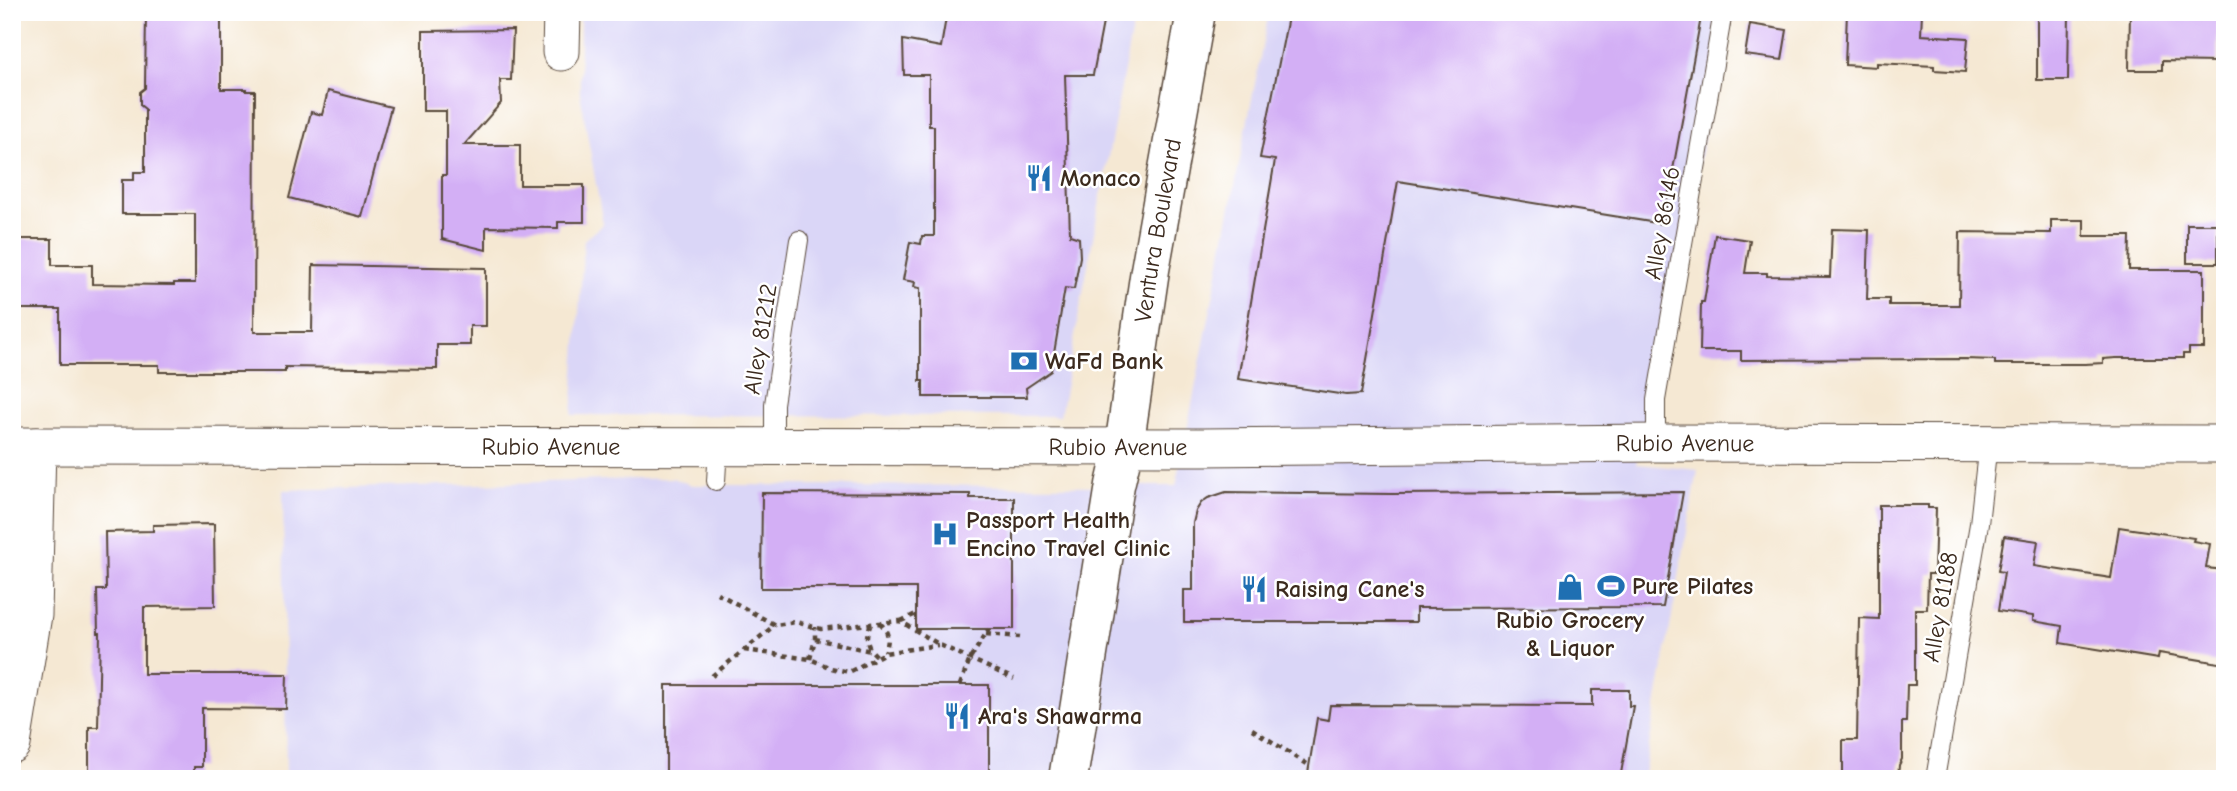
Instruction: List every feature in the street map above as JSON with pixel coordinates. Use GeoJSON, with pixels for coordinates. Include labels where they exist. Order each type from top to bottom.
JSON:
{"type":"FeatureCollection","features":[{"type":"Feature","properties":{"kind":"main road","name":"Ventura Boulevard"},"geometry":{"type":"LineString","coordinates":[[1068,779],[1115,485],[1124,447],[1150,270],[1196,12]]}},
{"type":"Feature","properties":{"kind":"street"},"geometry":{"type":"LineString","coordinates":[[561,52],[562,12]]}},
{"type":"Feature","properties":{"kind":"street","name":"Rubio Avenue"},"geometry":{"type":"LineString","coordinates":[[24,446],[717,464],[774,446],[2225,444]]}},
{"type":"Feature","properties":{"kind":"street"},"geometry":{"type":"LineString","coordinates":[[12,744],[33,615],[24,446]]}},
{"type":"Feature","properties":{"kind":"lane","name":"Alley 86146"},"geometry":{"type":"LineString","coordinates":[[1656,443],[1656,400],[1723,12]]}},
{"type":"Feature","properties":{"kind":"lane","name":"Alley 81212"},"geometry":{"type":"LineString","coordinates":[[774,446],[774,404],[799,240]]}},
{"type":"Feature","properties":{"kind":"lane","name":"Alley 81188"},"geometry":{"type":"LineString","coordinates":[[1936,779],[1979,524],[1987,443]]}},
{"type":"Feature","properties":{"kind":"path"},"geometry":{"type":"LineString","coordinates":[[717,593],[775,625]]}},
{"type":"Feature","properties":{"kind":"path"},"geometry":{"type":"LineString","coordinates":[[712,676],[775,625],[796,622],[821,629],[900,621],[916,614]]}},
{"type":"Feature","properties":{"kind":"path"},"geometry":{"type":"LineString","coordinates":[[900,621],[940,645],[1014,679]]}},
{"type":"Feature","properties":{"kind":"path"},"geometry":{"type":"LineString","coordinates":[[879,622],[887,630],[889,637],[885,653]]}},
{"type":"Feature","properties":{"kind":"path"},"geometry":{"type":"LineString","coordinates":[[872,623],[866,638],[871,651],[878,657]]}},
{"type":"Feature","properties":{"kind":"path"},"geometry":{"type":"LineString","coordinates":[[810,659],[815,627]]}},
{"type":"Feature","properties":{"kind":"path"},"geometry":{"type":"LineString","coordinates":[[960,685],[970,659],[987,631],[1020,637]]}},
{"type":"Feature","properties":{"kind":"path"},"geometry":{"type":"LineString","coordinates":[[815,639],[871,651]]}},
{"type":"Feature","properties":{"kind":"path"},"geometry":{"type":"LineString","coordinates":[[744,650],[810,659],[849,672],[885,653],[940,645]]}},
{"type":"Feature","properties":{"kind":"path"},"geometry":{"type":"LineString","coordinates":[[1252,729],[1307,764]]}},
{"type":"Feature","properties":{"kind":"shaded area"},"geometry":{"type":"Polygon","coordinates":[[[580,12],[1135,12],[1060,416],[572,415],[584,240],[603,224],[580,93],[580,12]]]}},
{"type":"Feature","properties":{"kind":"shaded area"},"geometry":{"type":"Polygon","coordinates":[[[1269,12],[1730,12],[1636,464],[1698,470],[1643,779],[286,779],[283,490],[672,478],[692,485],[1176,486],[1269,12]]]}},
{"type":"Feature","properties":{"kind":"building"},"geometry":{"type":"Polygon","coordinates":[[[146,12],[221,12],[221,89],[255,91],[254,332],[312,332],[313,265],[486,268],[486,326],[470,326],[470,345],[437,345],[437,369],[285,367],[285,372],[159,372],[159,365],[60,365],[60,309],[12,309],[12,239],[52,239],[52,265],[92,265],[92,284],[195,283],[195,214],[122,214],[122,180],[134,180],[134,172],[145,172],[145,109],[140,105],[140,92],[145,88],[146,12]]]}},
{"type":"Feature","properties":{"kind":"building"},"geometry":{"type":"Polygon","coordinates":[[[947,12],[1105,12],[1093,75],[1065,75],[1070,235],[1079,238],[1080,257],[1074,289],[1065,288],[1051,371],[1026,388],[1027,397],[923,397],[923,381],[920,381],[920,288],[914,287],[915,282],[903,280],[910,242],[921,244],[922,236],[934,236],[934,126],[929,126],[929,75],[904,75],[903,40],[941,47],[947,12]]]}},
{"type":"Feature","properties":{"kind":"building"},"geometry":{"type":"Polygon","coordinates":[[[1289,12],[1702,12],[1663,224],[1398,181],[1361,394],[1346,395],[1238,379],[1275,160],[1260,158],[1289,12]]]}},
{"type":"Feature","properties":{"kind":"building"},"geometry":{"type":"Polygon","coordinates":[[[1847,12],[1922,12],[1921,35],[1968,38],[1965,72],[1934,70],[1934,66],[1877,63],[1877,67],[1845,65],[1847,12]]]}},
{"type":"Feature","properties":{"kind":"building"},"geometry":{"type":"Polygon","coordinates":[[[2037,12],[2069,12],[2068,80],[2037,80],[2037,12]]]}},
{"type":"Feature","properties":{"kind":"building"},"geometry":{"type":"Polygon","coordinates":[[[2130,12],[2218,13],[2217,62],[2162,61],[2162,70],[2129,70],[2130,12]]]}},
{"type":"Feature","properties":{"kind":"building"},"geometry":{"type":"Polygon","coordinates":[[[1750,24],[1787,30],[1782,60],[1745,55],[1750,24]]]}},
{"type":"Feature","properties":{"kind":"building"},"geometry":{"type":"Polygon","coordinates":[[[513,30],[511,80],[500,80],[501,103],[464,145],[520,145],[520,185],[584,185],[584,222],[558,222],[558,228],[486,227],[486,250],[442,239],[446,111],[423,111],[423,31],[513,30]]]}},
{"type":"Feature","properties":{"kind":"building"},"geometry":{"type":"Polygon","coordinates":[[[328,91],[391,107],[362,217],[289,198],[311,112],[322,115],[328,91]]]}},
{"type":"Feature","properties":{"kind":"building"},"geometry":{"type":"Polygon","coordinates":[[[2051,220],[2084,220],[2084,236],[2130,236],[2129,270],[2204,270],[2204,348],[2189,348],[2189,354],[2183,354],[2183,358],[2116,358],[2103,359],[2103,363],[2085,364],[1995,364],[1995,360],[1965,359],[1741,360],[1741,351],[1700,351],[1701,302],[1704,302],[1715,235],[1750,240],[1745,273],[1830,277],[1832,229],[1869,230],[1867,299],[1889,299],[1889,305],[1959,305],[1960,232],[2051,233],[2051,220]]]}},
{"type":"Feature","properties":{"kind":"building"},"geometry":{"type":"Polygon","coordinates":[[[2187,224],[2218,224],[2218,263],[2187,263],[2187,224]]]}},
{"type":"Feature","properties":{"kind":"building"},"geometry":{"type":"Polygon","coordinates":[[[1226,492],[1683,492],[1663,607],[1416,608],[1416,622],[1184,622],[1184,590],[1193,590],[1193,523],[1196,511],[1208,498],[1226,492]]]}},
{"type":"Feature","properties":{"kind":"building"},"geometry":{"type":"Polygon","coordinates":[[[762,493],[970,494],[970,498],[1014,498],[1014,629],[916,629],[916,588],[761,588],[762,493]]]}},
{"type":"Feature","properties":{"kind":"building"},"geometry":{"type":"Polygon","coordinates":[[[1879,505],[1928,505],[1928,508],[1936,508],[1934,574],[1928,574],[1927,609],[1915,609],[1915,685],[1907,685],[1906,722],[1902,722],[1902,759],[1898,779],[1843,779],[1843,740],[1857,740],[1859,618],[1879,619],[1879,505]]]}},
{"type":"Feature","properties":{"kind":"building"},"geometry":{"type":"Polygon","coordinates":[[[214,524],[215,606],[144,607],[144,674],[287,674],[286,709],[202,708],[202,767],[194,767],[194,779],[89,779],[89,727],[98,727],[100,633],[97,590],[106,590],[105,532],[153,531],[153,525],[214,524]]]}},
{"type":"Feature","properties":{"kind":"building"},"geometry":{"type":"Polygon","coordinates":[[[2119,527],[2194,538],[2193,541],[2210,544],[2206,568],[2225,570],[2225,664],[2159,653],[2158,659],[2060,643],[2062,626],[2033,621],[2033,616],[1998,611],[2004,572],[1998,571],[2004,536],[2038,541],[2034,566],[2111,578],[2119,527]]]}},
{"type":"Feature","properties":{"kind":"building"},"geometry":{"type":"Polygon","coordinates":[[[666,685],[989,685],[989,779],[666,779],[666,685]]]}},
{"type":"Feature","properties":{"kind":"building"},"geometry":{"type":"Polygon","coordinates":[[[1592,690],[1629,690],[1629,706],[1633,706],[1620,779],[1307,779],[1317,718],[1328,720],[1330,705],[1592,706],[1592,690]]]}},
{"type":"Feature","properties":{"kind":"place","name":"Monaco"},"geometry":{"type":"Point","coordinates":[1039,178]}},
{"type":"Feature","properties":{"kind":"place","name":"WaFd Bank"},"geometry":{"type":"Point","coordinates":[1024,361]}},
{"type":"Feature","properties":{"kind":"place","name":"Passport Health Encino Travel Clinic"},"geometry":{"type":"Point","coordinates":[945,534]}},
{"type":"Feature","properties":{"kind":"place","name":"Pure Pilates"},"geometry":{"type":"Point","coordinates":[1611,586]}},
{"type":"Feature","properties":{"kind":"place","name":"Rubio Grocery & Liquor"},"geometry":{"type":"Point","coordinates":[1570,587]}},
{"type":"Feature","properties":{"kind":"place","name":"Raising Cane's"},"geometry":{"type":"Point","coordinates":[1254,589]}},
{"type":"Feature","properties":{"kind":"place","name":"Ara's Shawarma"},"geometry":{"type":"Point","coordinates":[957,716]}}]}
